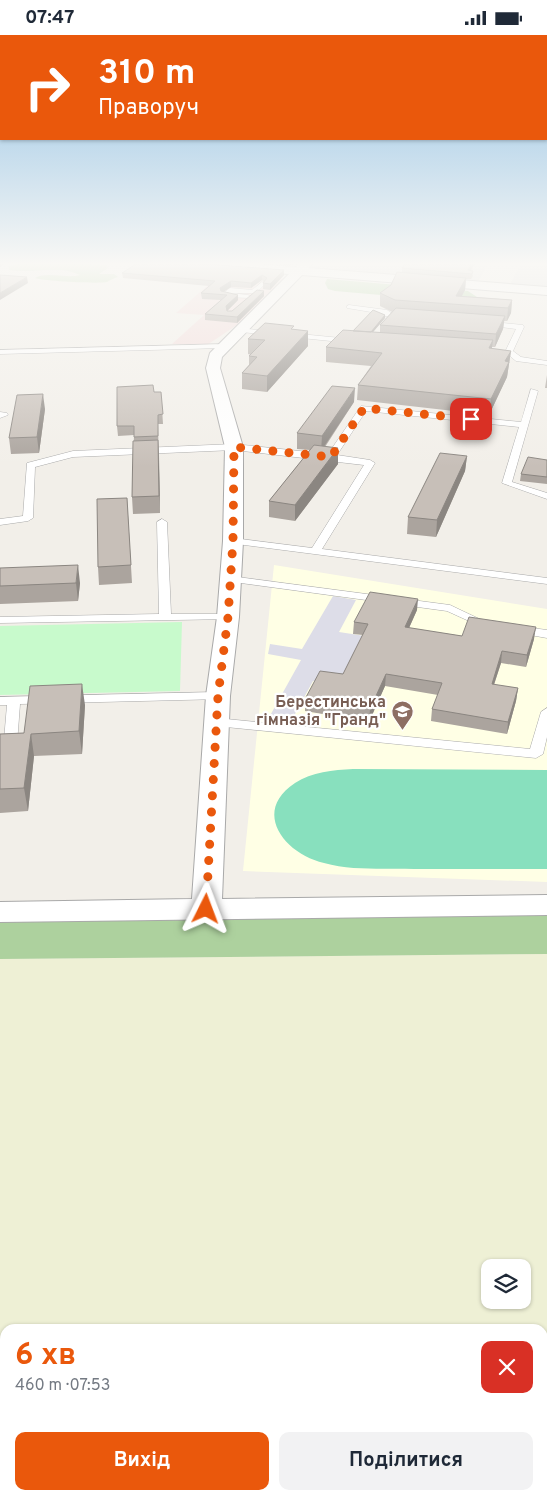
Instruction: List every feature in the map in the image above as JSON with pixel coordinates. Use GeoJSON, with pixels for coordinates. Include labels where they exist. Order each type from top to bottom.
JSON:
{"type":"FeatureCollection","features":[{"type":"Feature","properties":{"kind":"street"},"geometry":{"type":"LineString","coordinates":[[206,909],[216,722],[228,617],[233,541],[234,447],[213,368],[215,357],[241,330]]}},
{"type":"Feature","properties":{"kind":"street"},"geometry":{"type":"LineString","coordinates":[[0,911],[547,905]]}},
{"type":"Feature","properties":{"kind":"lane"},"geometry":{"type":"LineString","coordinates":[[244,330],[360,342]]}},
{"type":"Feature","properties":{"kind":"lane"},"geometry":{"type":"LineString","coordinates":[[509,353],[519,330]]}},
{"type":"Feature","properties":{"kind":"lane"},"geometry":{"type":"LineString","coordinates":[[0,352],[224,346]]}},
{"type":"Feature","properties":{"kind":"lane"},"geometry":{"type":"LineString","coordinates":[[499,352],[509,353],[519,359],[547,363]]}},
{"type":"Feature","properties":{"kind":"lane"},"geometry":{"type":"LineString","coordinates":[[534,391],[507,483],[547,496]]}},
{"type":"Feature","properties":{"kind":"lane"},"geometry":{"type":"LineString","coordinates":[[331,457],[364,408],[524,425]]}},
{"type":"Feature","properties":{"kind":"lane"},"geometry":{"type":"LineString","coordinates":[[0,522],[28,519],[30,465],[73,454],[234,447],[370,463],[315,552]]}},
{"type":"Feature","properties":{"kind":"lane"},"geometry":{"type":"LineString","coordinates":[[162,522],[165,618]]}},
{"type":"Feature","properties":{"kind":"lane"},"geometry":{"type":"LineString","coordinates":[[233,541],[547,581]]}},
{"type":"Feature","properties":{"kind":"lane"},"geometry":{"type":"LineString","coordinates":[[230,579],[450,608],[482,624],[547,634]]}},
{"type":"Feature","properties":{"kind":"lane"},"geometry":{"type":"LineString","coordinates":[[0,620],[228,617]]}},
{"type":"Feature","properties":{"kind":"lane"},"geometry":{"type":"LineString","coordinates":[[0,701],[218,696]]}},
{"type":"Feature","properties":{"kind":"lane"},"geometry":{"type":"LineString","coordinates":[[0,745],[10,744],[14,701]]}},
{"type":"Feature","properties":{"kind":"lane"},"geometry":{"type":"LineString","coordinates":[[216,722],[536,754],[547,712]]}},
{"type":"Feature","properties":{"kind":"shaded area"},"geometry":{"type":"Polygon","coordinates":[[[187,330],[229,330],[207,345],[172,344],[187,330]]]}},
{"type":"Feature","properties":{"kind":"shaded area","name":"Берестинська гімназія \"Гранд\""},"geometry":{"type":"Polygon","coordinates":[[[274,565],[547,609],[547,882],[243,871],[274,565]]]}},
{"type":"Feature","properties":{"kind":"shaded area"},"geometry":{"type":"Polygon","coordinates":[[[333,596],[356,600],[339,632],[365,636],[341,685],[313,681],[289,725],[267,721],[301,660],[268,654],[270,644],[302,649],[333,596]]]}},
{"type":"Feature","properties":{"kind":"shaded area"},"geometry":{"type":"Polygon","coordinates":[[[547,954],[547,1324],[0,1324],[0,959],[547,954]]]}},
{"type":"Feature","properties":{"kind":"green space"},"geometry":{"type":"Polygon","coordinates":[[[182,622],[180,691],[0,695],[0,626],[182,622]]]}},
{"type":"Feature","properties":{"kind":"green space"},"geometry":{"type":"Polygon","coordinates":[[[353,769],[547,770],[547,869],[357,868],[324,863],[297,851],[278,831],[275,819],[275,806],[282,794],[295,783],[308,776],[330,771],[353,769]]]}},
{"type":"Feature","properties":{"kind":"green space"},"geometry":{"type":"Polygon","coordinates":[[[547,905],[547,954],[0,959],[0,912],[547,905]]]}},
{"type":"Feature","properties":{"kind":"building"},"geometry":{"type":"Polygon","coordinates":[[[257,330],[308,331],[267,376],[242,373],[257,357],[249,356],[265,340],[248,339],[257,330]]]}},
{"type":"Feature","properties":{"kind":"building"},"geometry":{"type":"Polygon","coordinates":[[[343,330],[348,330],[493,340],[489,348],[511,351],[505,361],[509,362],[491,399],[358,385],[382,353],[326,347],[343,330]]]}},
{"type":"Feature","properties":{"kind":"building"},"geometry":{"type":"Polygon","coordinates":[[[354,330],[372,330],[371,332],[354,330]]]}},
{"type":"Feature","properties":{"kind":"building"},"geometry":{"type":"Polygon","coordinates":[[[449,330],[498,330],[496,334],[449,330]]]}},
{"type":"Feature","properties":{"kind":"building"},"geometry":{"type":"Polygon","coordinates":[[[153,385],[154,392],[161,392],[163,414],[158,415],[158,436],[134,437],[134,426],[117,426],[117,387],[153,385]]]}},
{"type":"Feature","properties":{"kind":"building"},"geometry":{"type":"Polygon","coordinates":[[[332,386],[355,388],[322,436],[297,433],[332,386]]]}},
{"type":"Feature","properties":{"kind":"building"},"geometry":{"type":"Polygon","coordinates":[[[43,394],[37,437],[9,438],[17,395],[43,394]]]}},
{"type":"Feature","properties":{"kind":"building"},"geometry":{"type":"Polygon","coordinates":[[[158,440],[159,496],[132,497],[133,441],[158,440]]]}},
{"type":"Feature","properties":{"kind":"building"},"geometry":{"type":"Polygon","coordinates":[[[314,445],[338,448],[295,505],[269,501],[314,445]]]}},
{"type":"Feature","properties":{"kind":"building"},"geometry":{"type":"Polygon","coordinates":[[[440,453],[467,456],[437,520],[408,517],[440,453]]]}},
{"type":"Feature","properties":{"kind":"building"},"geometry":{"type":"Polygon","coordinates":[[[528,457],[547,460],[547,477],[521,474],[528,457]]]}},
{"type":"Feature","properties":{"kind":"building"},"geometry":{"type":"Polygon","coordinates":[[[127,498],[131,565],[98,567],[97,499],[127,498]]]}},
{"type":"Feature","properties":{"kind":"building"},"geometry":{"type":"Polygon","coordinates":[[[78,565],[76,583],[0,586],[0,568],[78,565]]]}},
{"type":"Feature","properties":{"kind":"building"},"geometry":{"type":"Polygon","coordinates":[[[370,592],[418,599],[405,627],[462,636],[469,617],[536,627],[527,655],[502,651],[492,684],[518,688],[508,722],[432,709],[442,683],[386,674],[370,709],[305,699],[320,671],[343,674],[368,624],[354,622],[370,592]]]}},
{"type":"Feature","properties":{"kind":"building"},"geometry":{"type":"Polygon","coordinates":[[[82,684],[79,731],[31,734],[24,788],[0,789],[0,734],[24,733],[30,686],[82,684]]]}},
{"type":"Feature","properties":{"kind":"place","name":"Берестинська гімназія \"Гранд\""},"geometry":{"type":"Point","coordinates":[402,731]}},
{"type":"Feature","properties":{"kind":"route"},"geometry":{"type":"LineString","coordinates":[[206,909],[218,696],[228,617],[233,541],[234,447],[331,457],[364,408],[471,419]]}}]}
